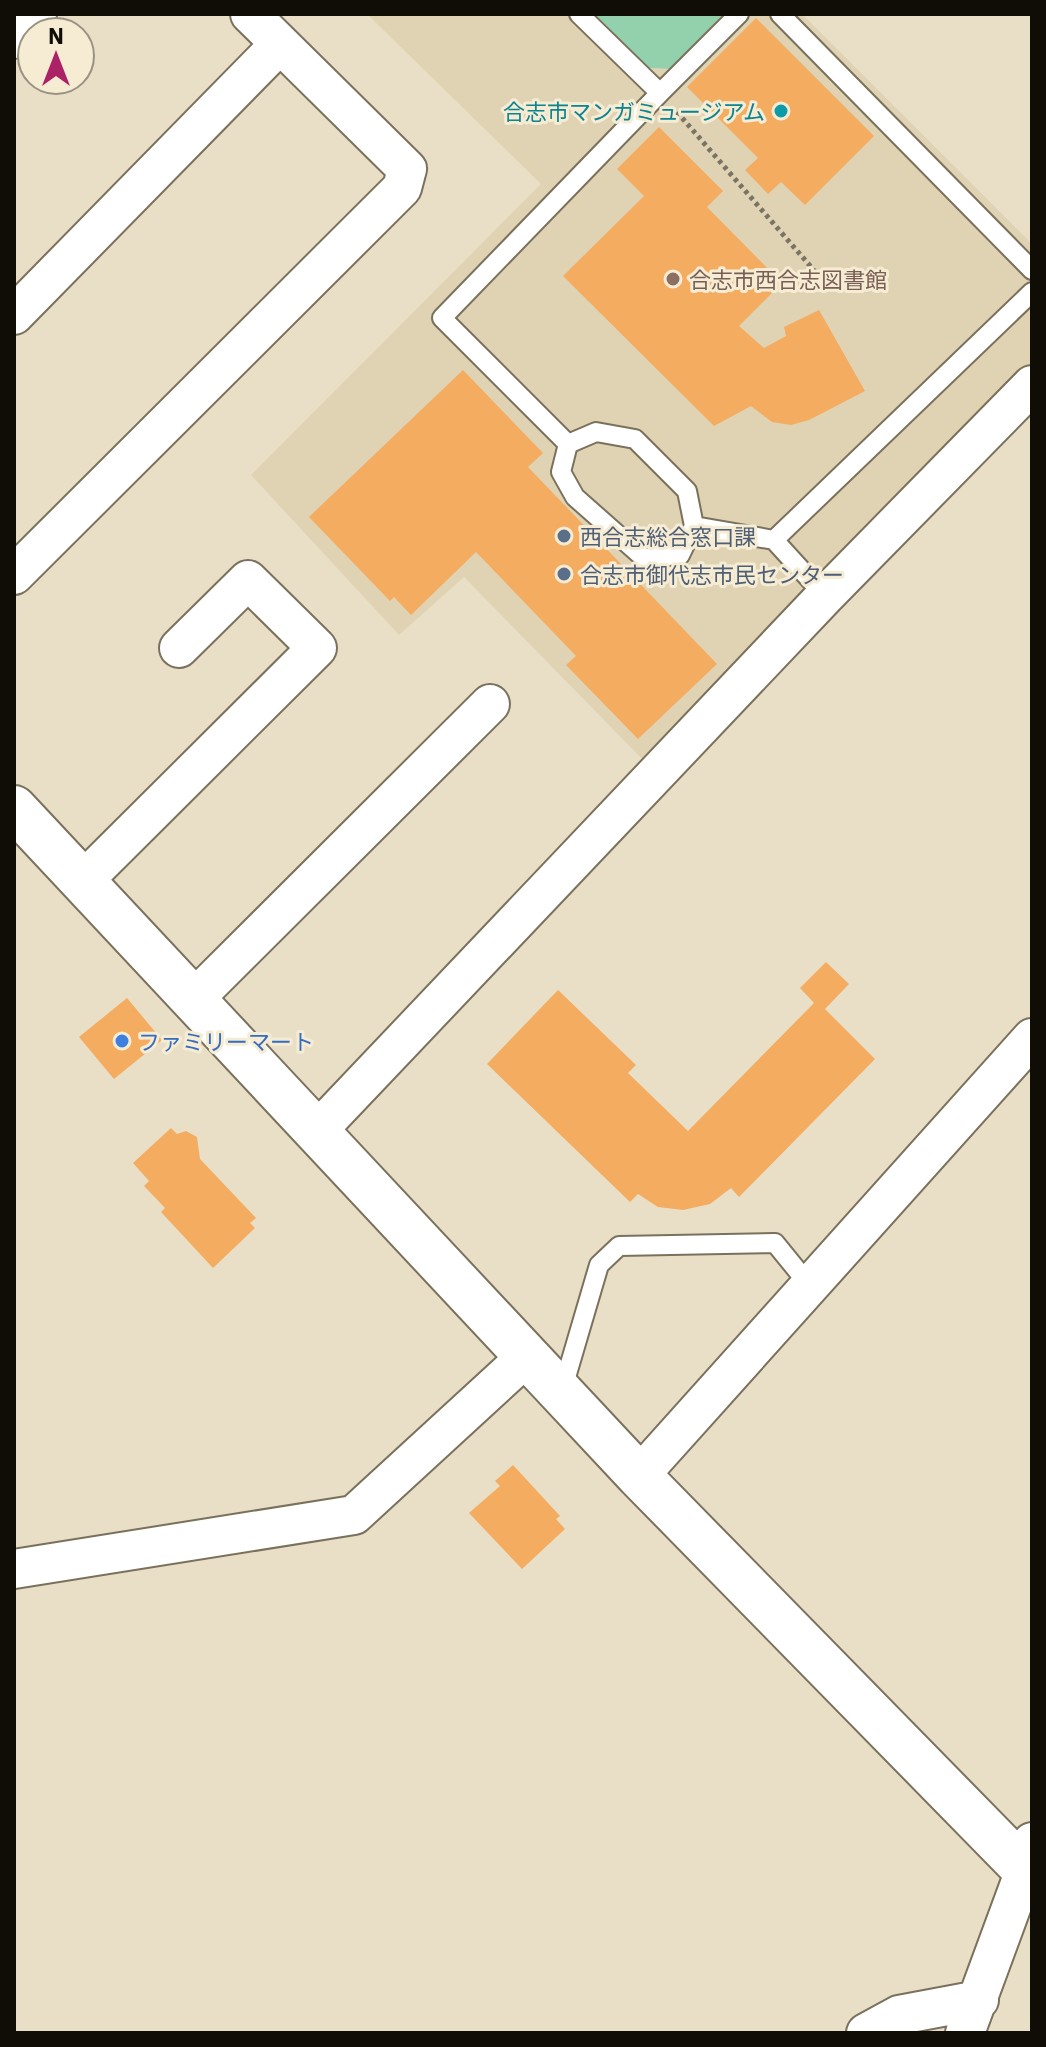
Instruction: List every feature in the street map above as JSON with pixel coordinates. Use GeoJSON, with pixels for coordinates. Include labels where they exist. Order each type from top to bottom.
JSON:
{"type":"FeatureCollection","features":[{"type":"Feature","properties":{"kind":"street"},"geometry":{"type":"LineString","coordinates":[[14,39],[37,14]]}},
{"type":"Feature","properties":{"kind":"street"},"geometry":{"type":"LineString","coordinates":[[14,575],[402,188],[407,169],[250,14]]}},
{"type":"Feature","properties":{"kind":"street"},"geometry":{"type":"LineString","coordinates":[[14,315],[280,44]]}},
{"type":"Feature","properties":{"kind":"street"},"geometry":{"type":"LineString","coordinates":[[318,1130],[825,596],[1032,385]]}},
{"type":"Feature","properties":{"kind":"street"},"geometry":{"type":"LineString","coordinates":[[83,881],[317,648],[248,580],[179,648]]}},
{"type":"Feature","properties":{"kind":"street"},"geometry":{"type":"LineString","coordinates":[[194,999],[490,704]]}},
{"type":"Feature","properties":{"kind":"street"},"geometry":{"type":"LineString","coordinates":[[14,808],[639,1476],[1030,1863],[972,2016],[899,2015],[866,2033]]}},
{"type":"Feature","properties":{"kind":"street"},"geometry":{"type":"LineString","coordinates":[[639,1476],[1032,1038]]}},
{"type":"Feature","properties":{"kind":"street"},"geometry":{"type":"LineString","coordinates":[[14,1569],[354,1515],[526,1357]]}},
{"type":"Feature","properties":{"kind":"lane"},"geometry":{"type":"LineString","coordinates":[[579,14],[660,93]]}},
{"type":"Feature","properties":{"kind":"lane"},"geometry":{"type":"LineString","coordinates":[[568,444],[442,318],[739,14]]}},
{"type":"Feature","properties":{"kind":"lane"},"geometry":{"type":"LineString","coordinates":[[780,14],[1032,270]]}},
{"type":"Feature","properties":{"kind":"lane"},"geometry":{"type":"LineString","coordinates":[[774,540],[1032,292]]}},
{"type":"Feature","properties":{"kind":"lane"},"geometry":{"type":"LineString","coordinates":[[596,432],[635,439],[687,491],[694,526],[680,555],[644,558],[575,497],[561,472],[568,444],[596,432]]}},
{"type":"Feature","properties":{"kind":"lane"},"geometry":{"type":"LineString","coordinates":[[694,526],[774,540],[825,596]]}},
{"type":"Feature","properties":{"kind":"lane"},"geometry":{"type":"LineString","coordinates":[[561,1394],[599,1265],[619,1246],[775,1243],[810,1286]]}},
{"type":"Feature","properties":{"kind":"path"},"geometry":{"type":"LineString","coordinates":[[660,93],[831,290]]}},
{"type":"Feature","properties":{"kind":"shaded area"},"geometry":{"type":"Polygon","coordinates":[[[367,14],[594,14],[649,68],[671,69],[723,14],[802,14],[1032,244],[1032,365],[650,767],[464,577],[399,635],[251,475],[541,184],[367,14]]]}},
{"type":"Feature","properties":{"kind":"green space"},"geometry":{"type":"Polygon","coordinates":[[[594,14],[723,14],[671,69],[649,68],[594,14]]]}},
{"type":"Feature","properties":{"kind":"building","name":"合志市マンガミュージアム"},"geometry":{"type":"Polygon","coordinates":[[[756,18],[874,136],[805,205],[781,182],[768,194],[745,170],[758,158],[687,87],[756,18]]]}},
{"type":"Feature","properties":{"kind":"building","name":"合志市西合志図書館"},"geometry":{"type":"Polygon","coordinates":[[[659,127],[723,191],[707,207],[782,283],[739,326],[764,348],[786,336],[784,327],[819,310],[865,391],[809,420],[791,425],[772,422],[751,406],[714,426],[563,276],[644,196],[617,169],[659,127]]]}},
{"type":"Feature","properties":{"kind":"building","name":"合志市御代志市民センター"},"geometry":{"type":"Polygon","coordinates":[[[463,370],[543,453],[528,467],[717,664],[638,739],[566,665],[576,656],[476,552],[411,615],[394,597],[390,601],[309,517],[463,370]]]}},
{"type":"Feature","properties":{"kind":"building"},"geometry":{"type":"Polygon","coordinates":[[[826,962],[849,984],[825,1009],[875,1059],[739,1197],[731,1188],[710,1204],[683,1210],[658,1207],[638,1194],[630,1202],[487,1064],[558,990],[636,1065],[628,1073],[688,1131],[814,1003],[800,988],[826,962]]]}},
{"type":"Feature","properties":{"kind":"building"},"geometry":{"type":"Polygon","coordinates":[[[127,998],[162,1040],[114,1079],[79,1037],[127,998]]]}},
{"type":"Feature","properties":{"kind":"building"},"geometry":{"type":"Polygon","coordinates":[[[171,1128],[177,1134],[186,1131],[197,1137],[200,1159],[256,1218],[250,1223],[255,1228],[213,1268],[161,1212],[165,1208],[144,1186],[149,1181],[133,1163],[171,1128]]]}},
{"type":"Feature","properties":{"kind":"building"},"geometry":{"type":"Polygon","coordinates":[[[513,1465],[560,1516],[556,1519],[565,1529],[522,1569],[469,1513],[500,1486],[495,1481],[513,1465]]]}},
{"type":"Feature","properties":{"kind":"place","name":"合志市マンガミュージアム"},"geometry":{"type":"Point","coordinates":[781,111]}},
{"type":"Feature","properties":{"kind":"place","name":"合志市西合志図書館"},"geometry":{"type":"Point","coordinates":[673,279]}},
{"type":"Feature","properties":{"kind":"place","name":"西合志総合窓口課"},"geometry":{"type":"Point","coordinates":[564,536]}},
{"type":"Feature","properties":{"kind":"place","name":"合志市御代志市民センター"},"geometry":{"type":"Point","coordinates":[564,574]}},
{"type":"Feature","properties":{"kind":"place","name":"ファミリーマート"},"geometry":{"type":"Point","coordinates":[122,1041]}}]}
